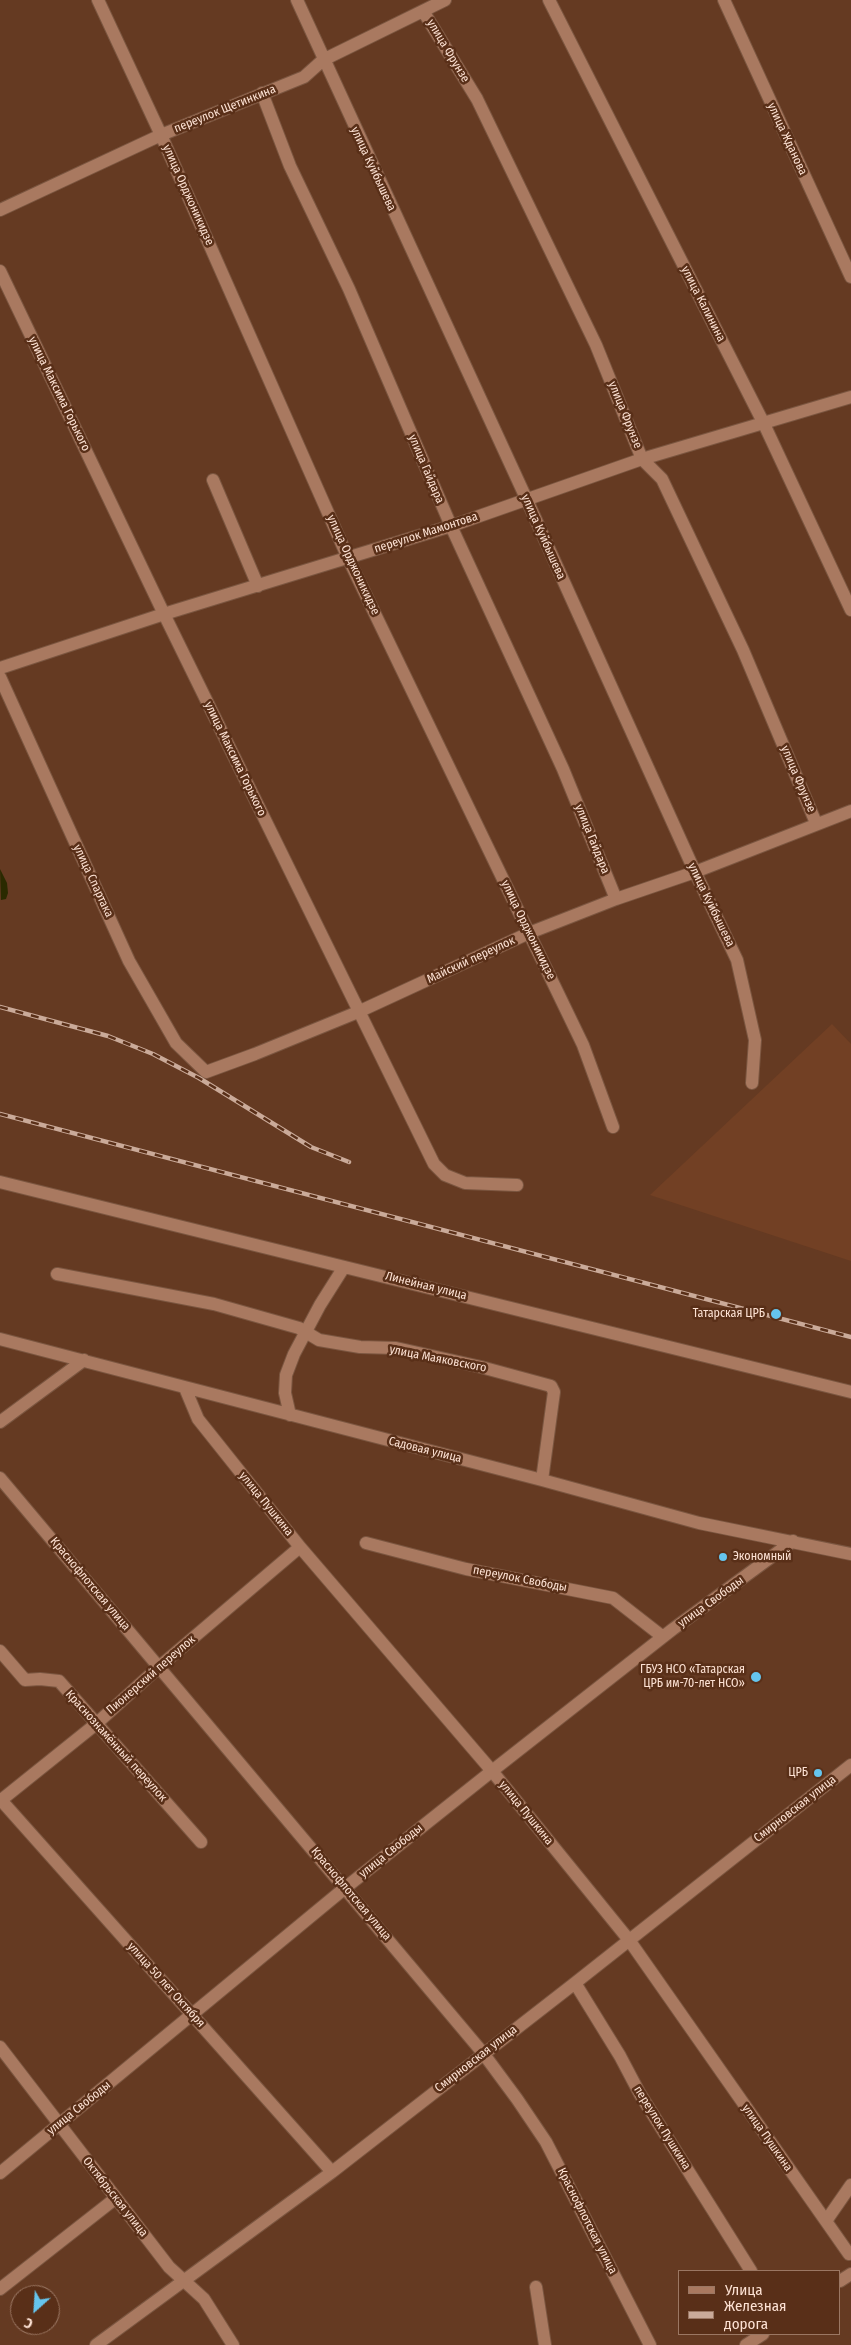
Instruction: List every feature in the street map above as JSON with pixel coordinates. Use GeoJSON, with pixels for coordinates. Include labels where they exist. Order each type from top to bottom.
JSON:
{"type":"FeatureCollection","features":[{"type":"Feature","properties":{"kind":"street","name":"улица Орджоникидзе"},"geometry":{"type":"LineString","coordinates":[[98,0],[161,135],[348,558],[583,1045],[613,1127]]}},
{"type":"Feature","properties":{"kind":"street","name":"улица Куйбышева"},"geometry":{"type":"LineString","coordinates":[[297,0],[526,498],[695,872],[738,960],[755,1040],[752,1083]]}},
{"type":"Feature","properties":{"kind":"street","name":"переулок Щетинкина"},"geometry":{"type":"LineString","coordinates":[[0,210],[161,135],[304,77],[323,60],[445,0]]}},
{"type":"Feature","properties":{"kind":"street","name":"улица Калинина"},"geometry":{"type":"LineString","coordinates":[[549,0],[764,424],[851,610]]}},
{"type":"Feature","properties":{"kind":"street","name":"улица Жданова"},"geometry":{"type":"LineString","coordinates":[[724,0],[851,277]]}},
{"type":"Feature","properties":{"kind":"street","name":"улица Фрунзе"},"geometry":{"type":"LineString","coordinates":[[423,11],[485,116],[596,345],[642,459],[662,479],[743,650],[816,823]]}},
{"type":"Feature","properties":{"kind":"street","name":"улица Гайдара"},"geometry":{"type":"LineString","coordinates":[[262,93],[290,166],[349,290],[451,526],[563,769],[616,899]]}},
{"type":"Feature","properties":{"kind":"street","name":"улица Максима Горького"},"geometry":{"type":"LineString","coordinates":[[0,271],[164,614],[434,1164],[445,1175],[465,1183],[517,1185]]}},
{"type":"Feature","properties":{"kind":"street","name":"переулок Мамонтова"},"geometry":{"type":"LineString","coordinates":[[0,668],[164,614],[451,526],[526,498],[642,459],[851,397]]}},
{"type":"Feature","properties":{"kind":"street"},"geometry":{"type":"LineString","coordinates":[[213,480],[258,586]]}},
{"type":"Feature","properties":{"kind":"street","name":"улица Спартака"},"geometry":{"type":"LineString","coordinates":[[0,677],[129,961],[176,1043],[206,1072]]}},
{"type":"Feature","properties":{"kind":"street","name":"Майский переулок"},"geometry":{"type":"LineString","coordinates":[[206,1072],[358,1012],[529,933],[616,899],[695,872],[816,823],[851,811]]}},
{"type":"Feature","properties":{"kind":"street","name":"Линейная улица"},"geometry":{"type":"LineString","coordinates":[[0,1182],[851,1392]]}},
{"type":"Feature","properties":{"kind":"street"},"geometry":{"type":"LineString","coordinates":[[290,1415],[284,1393],[286,1375],[305,1332],[344,1267]]}},
{"type":"Feature","properties":{"kind":"street","name":"улица Маяковского"},"geometry":{"type":"LineString","coordinates":[[57,1274],[214,1304],[305,1332],[318,1340],[360,1347],[396,1348],[481,1367],[551,1386],[554,1392],[542,1480]]}},
{"type":"Feature","properties":{"kind":"street","name":"Садовая улица"},"geometry":{"type":"LineString","coordinates":[[0,1339],[542,1480],[699,1523],[851,1554]]}},
{"type":"Feature","properties":{"kind":"street"},"geometry":{"type":"LineString","coordinates":[[0,1422],[84,1360]]}},
{"type":"Feature","properties":{"kind":"street","name":"улица Пушкина"},"geometry":{"type":"LineString","coordinates":[[185,1388],[198,1420],[300,1547],[492,1771],[629,1940],[850,2255]]}},
{"type":"Feature","properties":{"kind":"street","name":"Краснофлотская улица"},"geometry":{"type":"LineString","coordinates":[[0,1478],[160,1666],[483,2053],[546,2142],[650,2345]]}},
{"type":"Feature","properties":{"kind":"street","name":"улица Свободы"},"geometry":{"type":"LineString","coordinates":[[0,2173],[345,1888],[664,1637],[793,1541]]}},
{"type":"Feature","properties":{"kind":"street","name":"переулок Свободы"},"geometry":{"type":"LineString","coordinates":[[366,1543],[466,1569],[612,1598],[664,1637]]}},
{"type":"Feature","properties":{"kind":"street","name":"Пионерский переулок"},"geometry":{"type":"LineString","coordinates":[[0,1800],[96,1724],[160,1666],[300,1547]]}},
{"type":"Feature","properties":{"kind":"street","name":"Краснознамённый переулок"},"geometry":{"type":"LineString","coordinates":[[0,1651],[24,1680],[40,1678],[59,1681],[201,1842]]}},
{"type":"Feature","properties":{"kind":"street","name":"Смирновская улица"},"geometry":{"type":"LineString","coordinates":[[96,2345],[332,2172],[851,1765]]}},
{"type":"Feature","properties":{"kind":"street","name":"улица 50 лет Октября"},"geometry":{"type":"LineString","coordinates":[[0,1800],[332,2172]]}},
{"type":"Feature","properties":{"kind":"street","name":"переулок Пушкина"},"geometry":{"type":"LineString","coordinates":[[575,1983],[620,2056],[640,2094],[750,2270]]}},
{"type":"Feature","properties":{"kind":"street","name":"Октябрьская улица"},"geometry":{"type":"LineString","coordinates":[[0,2047],[169,2267],[204,2299],[233,2345]]}},
{"type":"Feature","properties":{"kind":"street"},"geometry":{"type":"LineString","coordinates":[[826,2221],[851,2185]]}},
{"type":"Feature","properties":{"kind":"street"},"geometry":{"type":"LineString","coordinates":[[0,2289],[116,2198]]}},
{"type":"Feature","properties":{"kind":"street"},"geometry":{"type":"LineString","coordinates":[[536,2287],[545,2345]]}},
{"type":"Feature","properties":{"kind":"street"},"geometry":{"type":"LineString","coordinates":[[746,2345],[761,2335]]}},
{"type":"Feature","properties":{"kind":"shaded area"},"geometry":{"type":"Polygon","coordinates":[[[0,869],[7,883],[8,893],[6,899],[1,900],[0,869]]]}},
{"type":"Feature","properties":{"kind":"shaded area"},"geometry":{"type":"Polygon","coordinates":[[[832,1024],[851,1044],[851,1261],[650,1195],[832,1024]]]}},
{"type":"Feature","properties":{"kind":"railway"},"geometry":{"type":"LineString","coordinates":[[0,1007],[108,1036],[153,1054],[199,1078],[311,1147],[349,1162]]}},
{"type":"Feature","properties":{"kind":"railway"},"geometry":{"type":"LineString","coordinates":[[0,1114],[851,1337]]}},
{"type":"Feature","properties":{"kind":"place","name":"Татарская ЦРБ"},"geometry":{"type":"Point","coordinates":[776,1314]}},
{"type":"Feature","properties":{"kind":"place","name":"Экономный"},"geometry":{"type":"Point","coordinates":[723,1557]}},
{"type":"Feature","properties":{"kind":"place","name":"ГБУЗ НСО «Татарская ЦРБ им-70-лет НСО»"},"geometry":{"type":"Point","coordinates":[756,1677]}},
{"type":"Feature","properties":{"kind":"place","name":"ЦРБ"},"geometry":{"type":"Point","coordinates":[818,1773]}}]}
